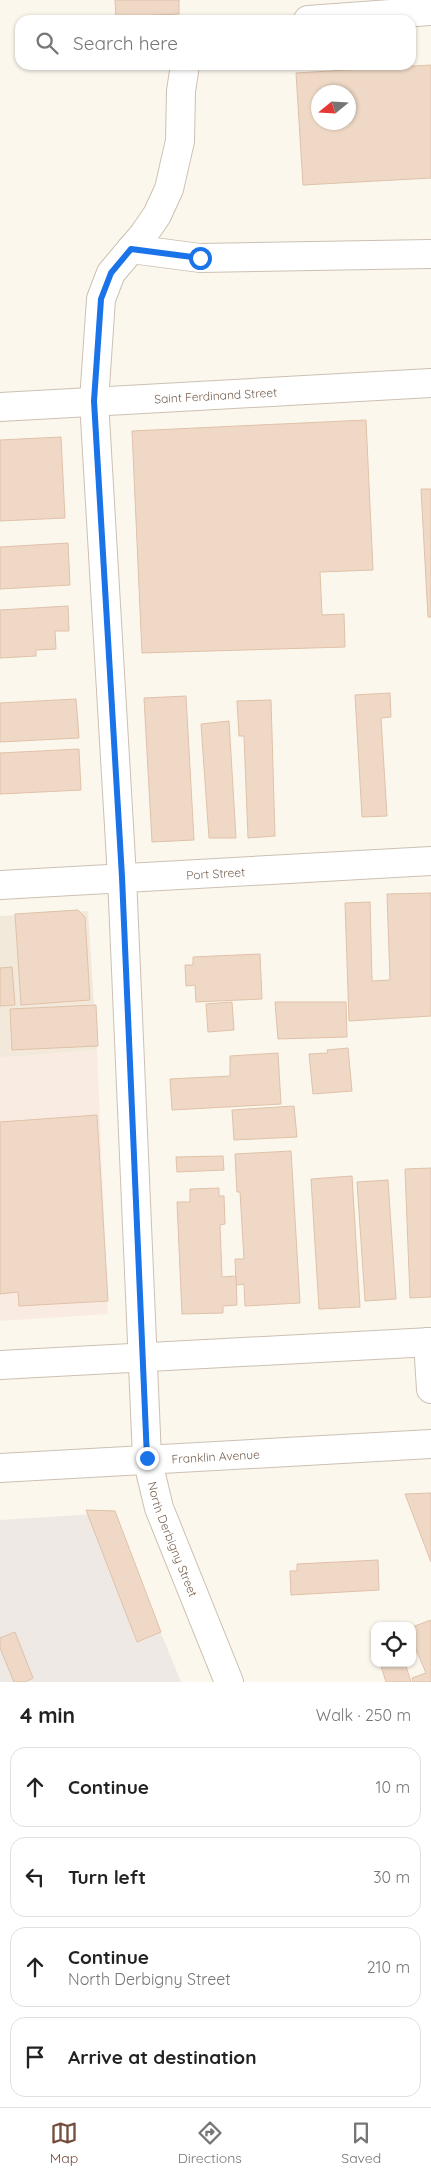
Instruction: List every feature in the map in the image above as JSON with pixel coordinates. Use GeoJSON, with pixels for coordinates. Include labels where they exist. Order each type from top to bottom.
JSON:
{"type":"FeatureCollection","features":[{"type":"Feature","properties":{"kind":"street"},"geometry":{"type":"LineString","coordinates":[[376,15],[431,11]]}},
{"type":"Feature","properties":{"kind":"street","name":"North Derbigny Street"},"geometry":{"type":"LineString","coordinates":[[184,70],[181,91],[180,141],[170,189],[157,215],[111,273],[101,299],[94,401],[122,877],[147,1458],[159,1508],[229,1682]]}},
{"type":"Feature","properties":{"kind":"street"},"geometry":{"type":"LineString","coordinates":[[131,249],[200,258],[431,254]]}},
{"type":"Feature","properties":{"kind":"street","name":"Saint Ferdinand Street"},"geometry":{"type":"LineString","coordinates":[[0,407],[431,383]]}},
{"type":"Feature","properties":{"kind":"street","name":"Port Street"},"geometry":{"type":"LineString","coordinates":[[0,885],[431,861]]}},
{"type":"Feature","properties":{"kind":"street"},"geometry":{"type":"LineString","coordinates":[[0,1365],[429,1342],[431,1389]]}},
{"type":"Feature","properties":{"kind":"street","name":"Franklin Avenue"},"geometry":{"type":"LineString","coordinates":[[0,1468],[147,1458],[431,1444]]}},
{"type":"Feature","properties":{"kind":"shaded area"},"geometry":{"type":"Polygon","coordinates":[[[88,911],[97,1050],[0,1058],[0,916],[88,911]]]}},
{"type":"Feature","properties":{"kind":"shaded area"},"geometry":{"type":"Polygon","coordinates":[[[97,1050],[108,1314],[0,1321],[0,1058],[97,1050]]]}},
{"type":"Feature","properties":{"kind":"shaded area"},"geometry":{"type":"Polygon","coordinates":[[[112,1513],[181,1682],[0,1682],[0,1520],[112,1513]]]}},
{"type":"Feature","properties":{"kind":"building"},"geometry":{"type":"Polygon","coordinates":[[[115,0],[179,0],[179,14],[116,15],[115,0]]]}},
{"type":"Feature","properties":{"kind":"building"},"geometry":{"type":"Polygon","coordinates":[[[431,65],[431,178],[303,185],[296,73],[347,70],[416,70],[416,66],[431,65]]]}},
{"type":"Feature","properties":{"kind":"building"},"geometry":{"type":"Polygon","coordinates":[[[366,420],[373,570],[320,572],[322,615],[344,614],[345,647],[142,653],[132,431],[366,420]]]}},
{"type":"Feature","properties":{"kind":"building"},"geometry":{"type":"Polygon","coordinates":[[[61,437],[65,518],[0,521],[0,440],[61,437]]]}},
{"type":"Feature","properties":{"kind":"building"},"geometry":{"type":"Polygon","coordinates":[[[421,489],[431,489],[431,617],[428,617],[421,489]]]}},
{"type":"Feature","properties":{"kind":"building"},"geometry":{"type":"Polygon","coordinates":[[[68,543],[70,585],[0,589],[0,547],[68,543]]]}},
{"type":"Feature","properties":{"kind":"building"},"geometry":{"type":"Polygon","coordinates":[[[68,606],[69,631],[55,631],[56,649],[36,650],[36,656],[0,658],[0,610],[68,606]]]}},
{"type":"Feature","properties":{"kind":"building"},"geometry":{"type":"Polygon","coordinates":[[[390,693],[391,717],[381,718],[387,816],[362,817],[355,695],[390,693]]]}},
{"type":"Feature","properties":{"kind":"building"},"geometry":{"type":"Polygon","coordinates":[[[186,696],[194,840],[152,842],[144,698],[186,696]]]}},
{"type":"Feature","properties":{"kind":"building"},"geometry":{"type":"Polygon","coordinates":[[[76,699],[79,738],[0,742],[0,703],[76,699]]]}},
{"type":"Feature","properties":{"kind":"building"},"geometry":{"type":"Polygon","coordinates":[[[271,700],[275,836],[248,838],[244,736],[239,736],[237,701],[271,700]]]}},
{"type":"Feature","properties":{"kind":"building"},"geometry":{"type":"Polygon","coordinates":[[[229,721],[236,838],[209,838],[201,724],[229,721]]]}},
{"type":"Feature","properties":{"kind":"building"},"geometry":{"type":"Polygon","coordinates":[[[79,749],[81,790],[0,794],[0,753],[79,749]]]}},
{"type":"Feature","properties":{"kind":"building"},"geometry":{"type":"Polygon","coordinates":[[[431,893],[431,1016],[349,1021],[345,903],[370,902],[372,981],[390,980],[387,894],[431,893]]]}},
{"type":"Feature","properties":{"kind":"building"},"geometry":{"type":"Polygon","coordinates":[[[78,910],[85,917],[90,1000],[21,1005],[15,914],[78,910]]]}},
{"type":"Feature","properties":{"kind":"building"},"geometry":{"type":"Polygon","coordinates":[[[260,954],[262,999],[196,1002],[195,985],[186,986],[185,965],[193,965],[193,957],[260,954]]]}},
{"type":"Feature","properties":{"kind":"building"},"geometry":{"type":"Polygon","coordinates":[[[12,967],[15,1005],[0,1006],[0,968],[12,967]]]}},
{"type":"Feature","properties":{"kind":"building"},"geometry":{"type":"Polygon","coordinates":[[[232,1002],[234,1030],[208,1032],[206,1004],[232,1002]]]}},
{"type":"Feature","properties":{"kind":"building"},"geometry":{"type":"Polygon","coordinates":[[[275,1002],[346,1002],[347,1037],[278,1039],[275,1002]]]}},
{"type":"Feature","properties":{"kind":"building"},"geometry":{"type":"Polygon","coordinates":[[[96,1005],[98,1046],[12,1050],[10,1009],[96,1005]]]}},
{"type":"Feature","properties":{"kind":"building"},"geometry":{"type":"Polygon","coordinates":[[[348,1048],[352,1091],[313,1094],[309,1054],[328,1053],[327,1050],[348,1048]]]}},
{"type":"Feature","properties":{"kind":"building"},"geometry":{"type":"Polygon","coordinates":[[[278,1053],[281,1104],[172,1110],[170,1079],[230,1076],[230,1056],[278,1053]]]}},
{"type":"Feature","properties":{"kind":"building"},"geometry":{"type":"Polygon","coordinates":[[[294,1106],[297,1137],[234,1140],[232,1110],[294,1106]]]}},
{"type":"Feature","properties":{"kind":"building"},"geometry":{"type":"Polygon","coordinates":[[[97,1115],[108,1301],[19,1306],[18,1292],[0,1294],[0,1122],[97,1115]]]}},
{"type":"Feature","properties":{"kind":"building"},"geometry":{"type":"Polygon","coordinates":[[[291,1151],[300,1303],[245,1306],[244,1284],[236,1285],[235,1259],[244,1259],[240,1192],[237,1192],[235,1154],[291,1151]]]}},
{"type":"Feature","properties":{"kind":"building"},"geometry":{"type":"Polygon","coordinates":[[[223,1156],[224,1170],[177,1172],[176,1157],[223,1156]]]}},
{"type":"Feature","properties":{"kind":"building"},"geometry":{"type":"Polygon","coordinates":[[[431,1168],[431,1297],[410,1298],[405,1169],[431,1168]]]}},
{"type":"Feature","properties":{"kind":"building"},"geometry":{"type":"Polygon","coordinates":[[[352,1176],[360,1307],[319,1309],[311,1179],[352,1176]]]}},
{"type":"Feature","properties":{"kind":"building"},"geometry":{"type":"Polygon","coordinates":[[[388,1180],[396,1299],[365,1301],[357,1182],[388,1180]]]}},
{"type":"Feature","properties":{"kind":"building"},"geometry":{"type":"Polygon","coordinates":[[[219,1188],[219,1196],[224,1196],[225,1224],[220,1225],[222,1277],[236,1276],[237,1305],[223,1306],[223,1313],[182,1314],[177,1202],[190,1202],[190,1189],[219,1188]]]}},
{"type":"Feature","properties":{"kind":"building"},"geometry":{"type":"Polygon","coordinates":[[[431,1493],[431,1562],[405,1494],[431,1493]]]}},
{"type":"Feature","properties":{"kind":"building"},"geometry":{"type":"Polygon","coordinates":[[[86,1510],[115,1511],[161,1632],[137,1642],[86,1510]]]}},
{"type":"Feature","properties":{"kind":"building"},"geometry":{"type":"Polygon","coordinates":[[[378,1560],[379,1590],[291,1595],[290,1571],[297,1571],[297,1564],[378,1560]]]}},
{"type":"Feature","properties":{"kind":"building"},"geometry":{"type":"Polygon","coordinates":[[[431,1620],[431,1682],[413,1682],[412,1678],[426,1673],[416,1649],[416,1626],[431,1620]]]}},
{"type":"Feature","properties":{"kind":"building"},"geometry":{"type":"Polygon","coordinates":[[[15,1632],[33,1678],[25,1682],[14,1682],[0,1648],[0,1638],[15,1632]]]}},
{"type":"Feature","properties":{"kind":"building"},"geometry":{"type":"Polygon","coordinates":[[[381,1667],[406,1667],[411,1682],[386,1682],[381,1667]]]}},
{"type":"Feature","properties":{"kind":"route"},"geometry":{"type":"LineString","coordinates":[[147,1458],[122,877],[94,401],[101,299],[111,273],[131,249],[200,258]]}}]}
